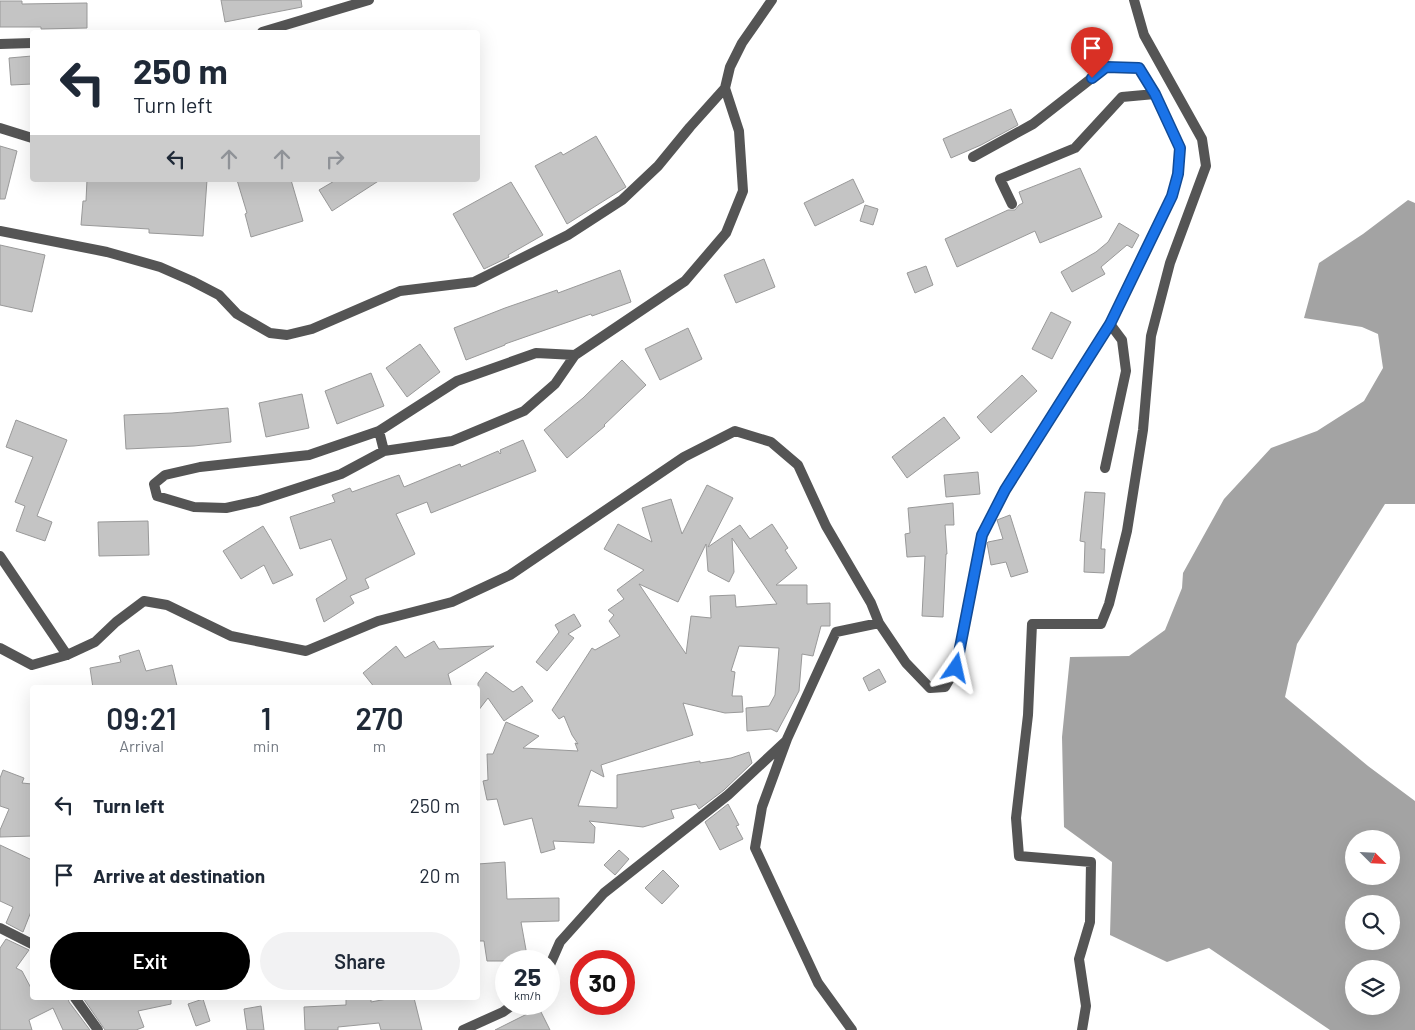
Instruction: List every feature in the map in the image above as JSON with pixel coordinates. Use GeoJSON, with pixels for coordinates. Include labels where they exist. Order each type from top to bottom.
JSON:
{"type":"FeatureCollection","features":[{"type":"Feature","properties":{"kind":"street"},"geometry":{"type":"LineString","coordinates":[[269,30],[369,0]]}},
{"type":"Feature","properties":{"kind":"street"},"geometry":{"type":"LineString","coordinates":[[0,231],[107,252],[160,268],[192,281],[219,296],[238,314],[270,333],[287,335],[312,329],[400,291],[474,282],[568,235],[622,200],[658,166],[725,88],[730,67],[742,43],[772,0]]}},
{"type":"Feature","properties":{"kind":"street"},"geometry":{"type":"LineString","coordinates":[[1082,1030],[1086,1006],[1079,959],[1090,922],[1091,862],[1019,856],[1016,818],[1028,716],[1032,624],[1101,624],[1109,604],[1127,530],[1143,430],[1151,336],[1170,263],[1206,166],[1202,139],[1144,35],[1134,0]]}},
{"type":"Feature","properties":{"kind":"street"},"geometry":{"type":"LineString","coordinates":[[0,44],[30,43]]}},
{"type":"Feature","properties":{"kind":"street"},"geometry":{"type":"LineString","coordinates":[[0,648],[32,665],[67,655],[95,642],[116,622],[144,601],[167,605],[231,636],[306,651],[378,621],[452,602],[510,575],[684,457],[735,431],[771,442],[798,465],[826,526],[880,622],[906,663],[930,688],[945,687],[956,668],[982,535],[1005,490],[1110,324],[1172,196],[1178,174],[1180,148],[1155,94],[1139,68],[1106,67],[1033,124],[973,157]]}},
{"type":"Feature","properties":{"kind":"street"},"geometry":{"type":"LineString","coordinates":[[575,355],[536,353],[457,381],[379,431],[309,455],[200,467],[166,475],[154,484],[158,496],[194,506],[226,508],[258,502],[341,474],[384,451],[452,440],[524,410],[555,384],[575,355],[685,282],[726,232],[743,191],[739,131],[725,88]]}},
{"type":"Feature","properties":{"kind":"street"},"geometry":{"type":"LineString","coordinates":[[1012,204],[1000,179],[1075,148],[1122,97],[1155,94]]}},
{"type":"Feature","properties":{"kind":"street"},"geometry":{"type":"LineString","coordinates":[[0,128],[30,137]]}},
{"type":"Feature","properties":{"kind":"street"},"geometry":{"type":"LineString","coordinates":[[1105,468],[1126,371],[1122,340],[1110,324]]}},
{"type":"Feature","properties":{"kind":"street"},"geometry":{"type":"LineString","coordinates":[[379,431],[384,451]]}},
{"type":"Feature","properties":{"kind":"street"},"geometry":{"type":"LineString","coordinates":[[0,556],[67,655]]}},
{"type":"Feature","properties":{"kind":"street"},"geometry":{"type":"LineString","coordinates":[[852,1030],[818,983],[756,848],[762,807],[788,739],[836,632],[880,622]]}},
{"type":"Feature","properties":{"kind":"street"},"geometry":{"type":"LineString","coordinates":[[556,950],[560,942],[604,893],[728,795],[788,739]]}},
{"type":"Feature","properties":{"kind":"street"},"geometry":{"type":"LineString","coordinates":[[2,932],[30,943]]}},
{"type":"Feature","properties":{"kind":"street"},"geometry":{"type":"LineString","coordinates":[[76,1000],[98,1030]]}},
{"type":"Feature","properties":{"kind":"street"},"geometry":{"type":"LineString","coordinates":[[464,1030],[497,1015]]}},
{"type":"Feature","properties":{"kind":"shaded area"},"geometry":{"type":"Polygon","coordinates":[[[1408,200],[1415,203],[1415,504],[1385,504],[1297,644],[1285,697],[1368,766],[1415,801],[1415,1030],[1330,1030],[1209,948],[1167,962],[1110,935],[1112,862],[1064,827],[1062,737],[1070,657],[1129,656],[1165,630],[1182,588],[1183,573],[1224,499],[1271,448],[1317,431],[1364,401],[1383,368],[1378,334],[1362,327],[1304,318],[1319,263],[1363,234],[1408,200]]]}},
{"type":"Feature","properties":{"kind":"building"},"geometry":{"type":"Polygon","coordinates":[[[221,0],[301,0],[302,7],[225,22],[221,0]]]}},
{"type":"Feature","properties":{"kind":"building"},"geometry":{"type":"Polygon","coordinates":[[[0,1],[22,1],[22,4],[87,3],[87,28],[41,29],[41,27],[0,27],[0,1]]]}},
{"type":"Feature","properties":{"kind":"building"},"geometry":{"type":"Polygon","coordinates":[[[30,56],[30,84],[11,85],[9,58],[30,56]]]}},
{"type":"Feature","properties":{"kind":"building"},"geometry":{"type":"Polygon","coordinates":[[[1011,109],[1018,125],[981,145],[951,158],[943,139],[1011,109]]]}},
{"type":"Feature","properties":{"kind":"building"},"geometry":{"type":"Polygon","coordinates":[[[596,136],[626,187],[567,224],[535,166],[561,152],[563,155],[596,136]]]}},
{"type":"Feature","properties":{"kind":"building"},"geometry":{"type":"Polygon","coordinates":[[[0,146],[17,151],[5,199],[0,199],[0,146]]]}},
{"type":"Feature","properties":{"kind":"building"},"geometry":{"type":"Polygon","coordinates":[[[1080,168],[1102,217],[1040,243],[1035,231],[957,267],[945,239],[1008,210],[1015,210],[1023,203],[1019,192],[1080,168]]]}},
{"type":"Feature","properties":{"kind":"building"},"geometry":{"type":"Polygon","coordinates":[[[853,179],[864,202],[815,226],[804,203],[853,179]]]}},
{"type":"Feature","properties":{"kind":"building"},"geometry":{"type":"Polygon","coordinates":[[[87,182],[207,182],[203,236],[149,233],[149,229],[81,225],[83,201],[86,201],[87,182]]]}},
{"type":"Feature","properties":{"kind":"building"},"geometry":{"type":"Polygon","coordinates":[[[238,182],[292,182],[303,221],[251,237],[245,214],[247,213],[238,182]]]}},
{"type":"Feature","properties":{"kind":"building"},"geometry":{"type":"Polygon","coordinates":[[[333,182],[377,182],[332,211],[319,190],[333,182]]]}},
{"type":"Feature","properties":{"kind":"building"},"geometry":{"type":"Polygon","coordinates":[[[511,182],[543,235],[508,255],[509,257],[484,269],[453,214],[511,182]]]}},
{"type":"Feature","properties":{"kind":"building"},"geometry":{"type":"Polygon","coordinates":[[[865,205],[878,209],[873,225],[860,221],[865,205]]]}},
{"type":"Feature","properties":{"kind":"building"},"geometry":{"type":"Polygon","coordinates":[[[1119,223],[1139,235],[1132,248],[1127,245],[1101,267],[1105,274],[1072,292],[1061,272],[1096,252],[1108,242],[1119,223]]]}},
{"type":"Feature","properties":{"kind":"building"},"geometry":{"type":"Polygon","coordinates":[[[0,245],[45,255],[32,312],[0,305],[0,245]]]}},
{"type":"Feature","properties":{"kind":"building"},"geometry":{"type":"Polygon","coordinates":[[[764,259],[775,287],[736,303],[724,275],[764,259]]]}},
{"type":"Feature","properties":{"kind":"building"},"geometry":{"type":"Polygon","coordinates":[[[926,266],[933,285],[915,293],[907,273],[926,266]]]}},
{"type":"Feature","properties":{"kind":"building"},"geometry":{"type":"Polygon","coordinates":[[[620,270],[631,302],[505,344],[466,360],[454,328],[505,308],[557,290],[558,293],[620,270]]]}},
{"type":"Feature","properties":{"kind":"building"},"geometry":{"type":"Polygon","coordinates":[[[1051,312],[1071,322],[1052,359],[1032,349],[1051,312]]]}},
{"type":"Feature","properties":{"kind":"building"},"geometry":{"type":"Polygon","coordinates":[[[688,328],[702,359],[660,380],[645,349],[688,328]]]}},
{"type":"Feature","properties":{"kind":"building"},"geometry":{"type":"Polygon","coordinates":[[[420,344],[440,372],[407,397],[386,368],[420,344]]]}},
{"type":"Feature","properties":{"kind":"building"},"geometry":{"type":"Polygon","coordinates":[[[622,360],[646,385],[605,426],[567,458],[544,430],[583,398],[622,360]]]}},
{"type":"Feature","properties":{"kind":"building"},"geometry":{"type":"Polygon","coordinates":[[[371,373],[384,406],[337,424],[325,391],[371,373]]]}},
{"type":"Feature","properties":{"kind":"building"},"geometry":{"type":"Polygon","coordinates":[[[1022,375],[1037,391],[991,433],[977,417],[1022,375]]]}},
{"type":"Feature","properties":{"kind":"building"},"geometry":{"type":"Polygon","coordinates":[[[302,394],[309,428],[266,437],[259,403],[302,394]]]}},
{"type":"Feature","properties":{"kind":"building"},"geometry":{"type":"Polygon","coordinates":[[[228,408],[231,442],[194,446],[126,449],[124,415],[228,408]]]}},
{"type":"Feature","properties":{"kind":"building"},"geometry":{"type":"Polygon","coordinates":[[[944,417],[960,438],[907,478],[892,457],[944,417]]]}},
{"type":"Feature","properties":{"kind":"building"},"geometry":{"type":"Polygon","coordinates":[[[16,420],[67,440],[37,516],[52,522],[45,541],[16,531],[25,506],[15,502],[33,457],[6,447],[16,420]]]}},
{"type":"Feature","properties":{"kind":"building"},"geometry":{"type":"Polygon","coordinates":[[[523,440],[536,471],[431,513],[427,502],[396,514],[415,554],[365,579],[369,588],[350,596],[354,603],[324,622],[316,599],[347,579],[331,539],[300,549],[290,517],[335,502],[332,495],[350,488],[352,492],[399,475],[404,487],[460,464],[461,467],[498,451],[500,454],[500,450],[523,440]]]}},
{"type":"Feature","properties":{"kind":"building"},"geometry":{"type":"Polygon","coordinates":[[[978,472],[980,494],[946,497],[944,475],[978,472]]]}},
{"type":"Feature","properties":{"kind":"building"},"geometry":{"type":"Polygon","coordinates":[[[707,485],[733,498],[708,547],[740,525],[750,539],[772,524],[788,548],[785,550],[797,568],[776,585],[807,585],[807,604],[830,603],[830,626],[821,626],[813,656],[802,654],[799,691],[777,732],[771,729],[747,731],[746,708],[769,706],[775,695],[779,648],[739,646],[731,671],[735,672],[732,696],[742,696],[743,712],[725,713],[683,703],[693,735],[601,765],[604,777],[591,770],[578,806],[617,808],[617,775],[700,761],[700,763],[731,758],[749,752],[752,763],[724,790],[699,809],[696,804],[671,810],[674,818],[643,827],[589,821],[595,827],[594,843],[553,841],[555,849],[541,853],[532,818],[504,825],[497,799],[487,800],[483,781],[488,780],[487,754],[493,754],[506,722],[539,736],[523,748],[578,751],[575,743],[578,744],[564,716],[559,719],[552,710],[592,648],[595,650],[620,636],[609,621],[614,615],[608,610],[624,599],[617,590],[644,570],[604,549],[618,524],[652,542],[642,508],[671,499],[682,534],[707,485]],[[732,538],[734,572],[729,582],[708,571],[706,544],[678,602],[639,584],[686,654],[691,616],[711,618],[710,596],[735,595],[736,607],[777,604],[732,538]]]}},
{"type":"Feature","properties":{"kind":"building"},"geometry":{"type":"Polygon","coordinates":[[[1085,492],[1105,493],[1101,549],[1105,549],[1104,573],[1084,572],[1085,542],[1080,541],[1085,492]]]}},
{"type":"Feature","properties":{"kind":"building"},"geometry":{"type":"Polygon","coordinates":[[[953,503],[954,525],[945,525],[947,554],[943,617],[922,616],[925,556],[907,557],[905,534],[910,533],[908,508],[953,503]]]}},
{"type":"Feature","properties":{"kind":"building"},"geometry":{"type":"Polygon","coordinates":[[[1010,515],[1028,572],[1011,577],[1006,562],[991,565],[987,543],[1003,539],[997,520],[1010,515]]]}},
{"type":"Feature","properties":{"kind":"building"},"geometry":{"type":"Polygon","coordinates":[[[148,521],[149,555],[99,556],[98,522],[148,521]]]}},
{"type":"Feature","properties":{"kind":"building"},"geometry":{"type":"Polygon","coordinates":[[[263,526],[293,575],[273,584],[264,565],[241,579],[223,551],[263,526]]]}},
{"type":"Feature","properties":{"kind":"building"},"geometry":{"type":"Polygon","coordinates":[[[574,614],[581,626],[568,634],[574,638],[547,671],[536,662],[559,632],[555,625],[574,614]]]}},
{"type":"Feature","properties":{"kind":"building"},"geometry":{"type":"Polygon","coordinates":[[[434,641],[439,649],[494,646],[448,674],[451,685],[373,685],[363,673],[396,646],[405,658],[434,641]]]}},
{"type":"Feature","properties":{"kind":"building"},"geometry":{"type":"Polygon","coordinates":[[[139,650],[146,671],[172,665],[177,685],[93,685],[90,668],[121,662],[119,656],[139,650]]]}},
{"type":"Feature","properties":{"kind":"building"},"geometry":{"type":"Polygon","coordinates":[[[879,669],[886,682],[869,691],[863,678],[879,669]]]}},
{"type":"Feature","properties":{"kind":"building"},"geometry":{"type":"Polygon","coordinates":[[[486,672],[513,692],[522,686],[533,701],[504,721],[488,698],[480,708],[480,685],[478,683],[486,672]]]}},
{"type":"Feature","properties":{"kind":"building"},"geometry":{"type":"Polygon","coordinates":[[[3,770],[24,778],[22,783],[30,784],[30,836],[0,837],[0,830],[9,809],[0,806],[0,778],[3,770]]]}},
{"type":"Feature","properties":{"kind":"building"},"geometry":{"type":"Polygon","coordinates":[[[728,804],[739,825],[736,826],[743,839],[720,850],[705,822],[728,804]]]}},
{"type":"Feature","properties":{"kind":"building"},"geometry":{"type":"Polygon","coordinates":[[[0,845],[30,859],[30,914],[23,932],[6,923],[13,907],[0,901],[0,845]]]}},
{"type":"Feature","properties":{"kind":"building"},"geometry":{"type":"Polygon","coordinates":[[[619,850],[629,859],[615,875],[604,865],[619,850]]]}},
{"type":"Feature","properties":{"kind":"building"},"geometry":{"type":"Polygon","coordinates":[[[505,862],[507,899],[559,898],[559,921],[521,922],[526,950],[495,950],[495,961],[487,961],[484,941],[480,941],[480,864],[505,862]]]}},
{"type":"Feature","properties":{"kind":"building"},"geometry":{"type":"Polygon","coordinates":[[[663,870],[679,886],[662,904],[645,888],[663,870]]]}},
{"type":"Feature","properties":{"kind":"building"},"geometry":{"type":"Polygon","coordinates":[[[6,939],[29,950],[16,968],[22,971],[30,986],[30,1000],[68,1000],[90,1030],[63,1030],[53,1008],[29,1020],[32,1030],[0,1030],[0,948],[6,939]]]}},
{"type":"Feature","properties":{"kind":"building"},"geometry":{"type":"Polygon","coordinates":[[[84,1000],[171,1000],[171,1004],[138,1011],[144,1027],[136,1030],[105,1030],[84,1000]]]}},
{"type":"Feature","properties":{"kind":"building"},"geometry":{"type":"Polygon","coordinates":[[[203,1000],[210,1021],[196,1026],[188,1004],[203,1000]]]}},
{"type":"Feature","properties":{"kind":"building"},"geometry":{"type":"Polygon","coordinates":[[[346,1000],[371,1000],[371,1002],[382,1000],[414,1000],[422,1030],[381,1030],[379,1023],[338,1027],[338,1030],[305,1030],[304,1007],[346,1005],[346,1000]]]}},
{"type":"Feature","properties":{"kind":"building"},"geometry":{"type":"Polygon","coordinates":[[[261,1006],[264,1030],[247,1030],[244,1009],[261,1006]]]}},
{"type":"Feature","properties":{"kind":"building"},"geometry":{"type":"Polygon","coordinates":[[[525,1015],[542,1015],[550,1030],[495,1030],[525,1015]]]}},
{"type":"Feature","properties":{"kind":"route"},"geometry":{"type":"LineString","coordinates":[[956,668],[982,535],[1005,490],[1110,324],[1172,196],[1178,174],[1180,148],[1155,94],[1139,68],[1106,67],[1092,78]]}}]}
